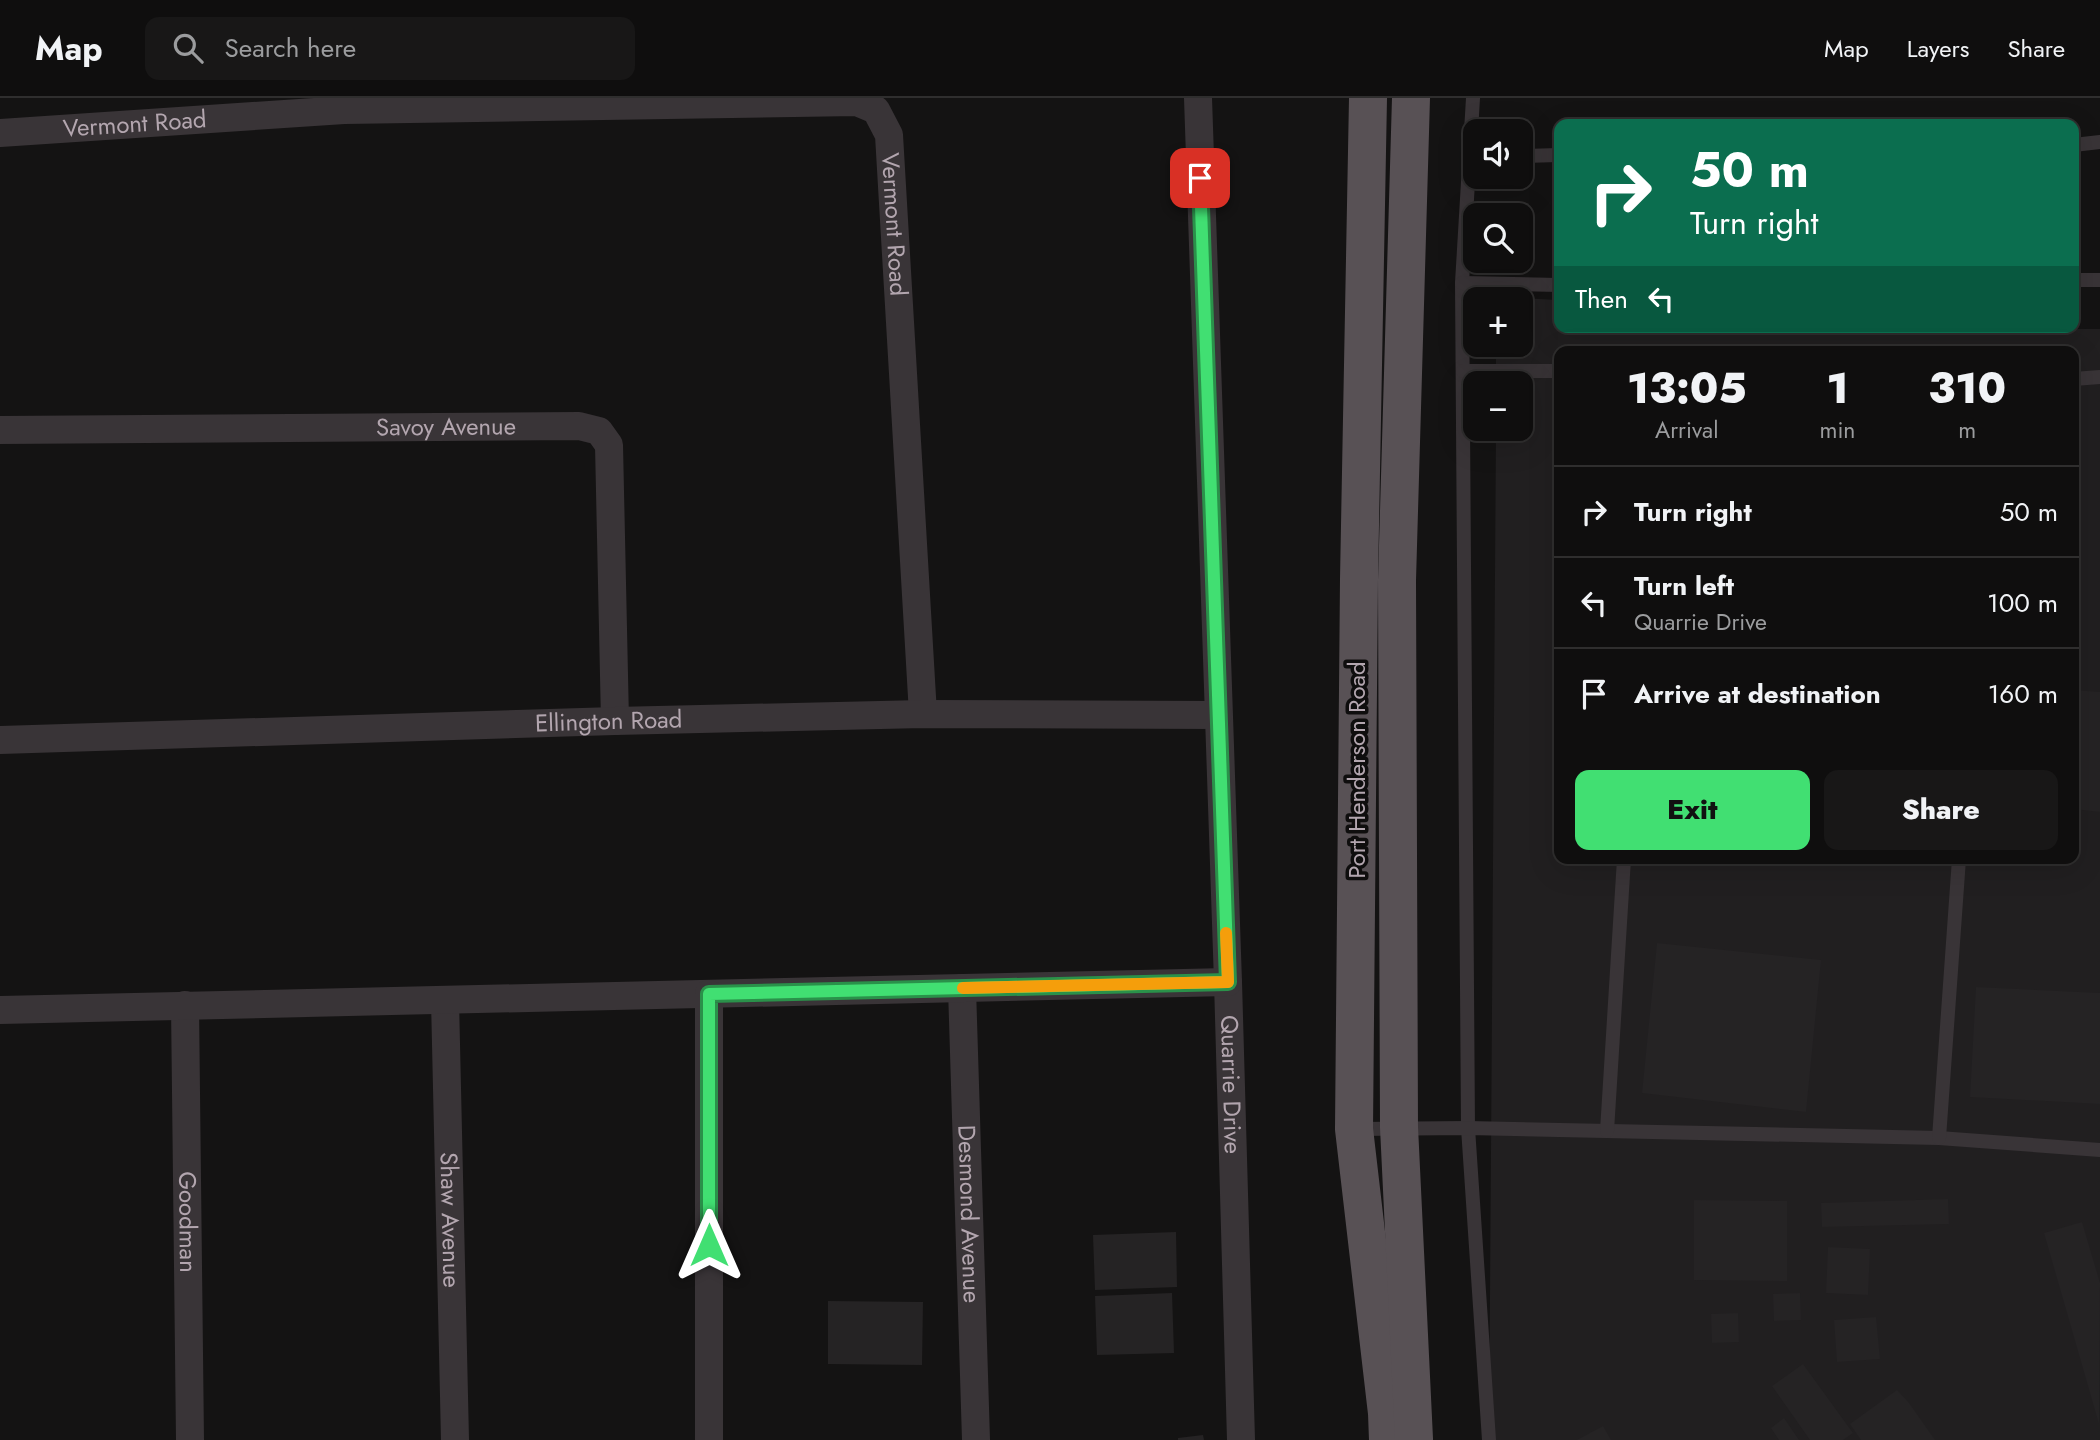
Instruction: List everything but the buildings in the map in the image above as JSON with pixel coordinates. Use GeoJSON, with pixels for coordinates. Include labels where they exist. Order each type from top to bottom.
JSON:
{"type":"FeatureCollection","features":[{"type":"Feature","properties":{"kind":"main road","name":"Port Henderson Road"},"geometry":{"type":"LineString","coordinates":[[1368,98],[1359,565],[1354,1129],[1388,1440]]}},
{"type":"Feature","properties":{"kind":"main road","name":"Port Henderson Road"},"geometry":{"type":"LineString","coordinates":[[1410,98],[1397,580],[1399,1127],[1414,1440]]}},
{"type":"Feature","properties":{"kind":"street","name":"Quarrie Drive"},"geometry":{"type":"LineString","coordinates":[[1198,98],[1241,1440]]}},
{"type":"Feature","properties":{"kind":"street","name":"Vermont Road"},"geometry":{"type":"LineString","coordinates":[[0,133],[344,104],[858,102],[876,110],[889,135],[923,714]]}},
{"type":"Feature","properties":{"kind":"street","name":"Savoy Avenue"},"geometry":{"type":"LineString","coordinates":[[0,429],[579,426],[599,431],[609,445],[615,721]]}},
{"type":"Feature","properties":{"kind":"street","name":"Ellington Road"},"geometry":{"type":"LineString","coordinates":[[0,740],[923,714],[1218,715]]}},
{"type":"Feature","properties":{"kind":"street"},"geometry":{"type":"LineString","coordinates":[[0,1010],[1228,982]]}},
{"type":"Feature","properties":{"kind":"street","name":"Desmond Avenue"},"geometry":{"type":"LineString","coordinates":[[962,988],[976,1440]]}},
{"type":"Feature","properties":{"kind":"street"},"geometry":{"type":"LineString","coordinates":[[709,994],[709,1440]]}},
{"type":"Feature","properties":{"kind":"street","name":"Shaw Avenue"},"geometry":{"type":"LineString","coordinates":[[445,1000],[455,1440]]}},
{"type":"Feature","properties":{"kind":"street","name":"Goodman"},"geometry":{"type":"LineString","coordinates":[[186,1005],[190,1440]]}},
{"type":"Feature","properties":{"kind":"lane"},"geometry":{"type":"LineString","coordinates":[[1473,98],[1473,119]]}},
{"type":"Feature","properties":{"kind":"lane"},"geometry":{"type":"LineString","coordinates":[[2079,144],[2100,142]]}},
{"type":"Feature","properties":{"kind":"lane"},"geometry":{"type":"LineString","coordinates":[[1533,156],[1554,155]]}},
{"type":"Feature","properties":{"kind":"lane"},"geometry":{"type":"LineString","coordinates":[[1463,371],[1462,283],[1470,189]]}},
{"type":"Feature","properties":{"kind":"lane"},"geometry":{"type":"LineString","coordinates":[[2079,280],[2100,280]]}},
{"type":"Feature","properties":{"kind":"lane"},"geometry":{"type":"LineString","coordinates":[[1462,283],[1554,285]]}},
{"type":"Feature","properties":{"kind":"lane"},"geometry":{"type":"LineString","coordinates":[[1533,371],[1554,371]]}},
{"type":"Feature","properties":{"kind":"lane"},"geometry":{"type":"LineString","coordinates":[[2079,379],[2100,377]]}},
{"type":"Feature","properties":{"kind":"lane"},"geometry":{"type":"LineString","coordinates":[[1463,441],[1468,1128],[1489,1440]]}},
{"type":"Feature","properties":{"kind":"lane"},"geometry":{"type":"LineString","coordinates":[[1607,1131],[1625,864]]}},
{"type":"Feature","properties":{"kind":"lane"},"geometry":{"type":"LineString","coordinates":[[1938,1138],[1959,864]]}},
{"type":"Feature","properties":{"kind":"lane"},"geometry":{"type":"LineString","coordinates":[[1354,1129],[1468,1128],[1938,1138],[2100,1150]]}},
{"type":"Feature","properties":{"kind":"shaded area"},"geometry":{"type":"Polygon","coordinates":[[[1533,299],[1554,300],[1554,333],[2079,333],[2079,329],[2100,329],[2100,1440],[1489,1440],[1496,441],[1533,441],[1533,371],[1496,371],[1496,357],[1533,357],[1533,299]]]}},
{"type":"Feature","properties":{"kind":"slow traffic"},"geometry":{"type":"LineString","coordinates":[[963,988],[1228,982],[1226,933]]}},
{"type":"Feature","properties":{"kind":"route"},"geometry":{"type":"LineString","coordinates":[[709,1245],[709,994],[1228,982],[1200,178]]}}]}
